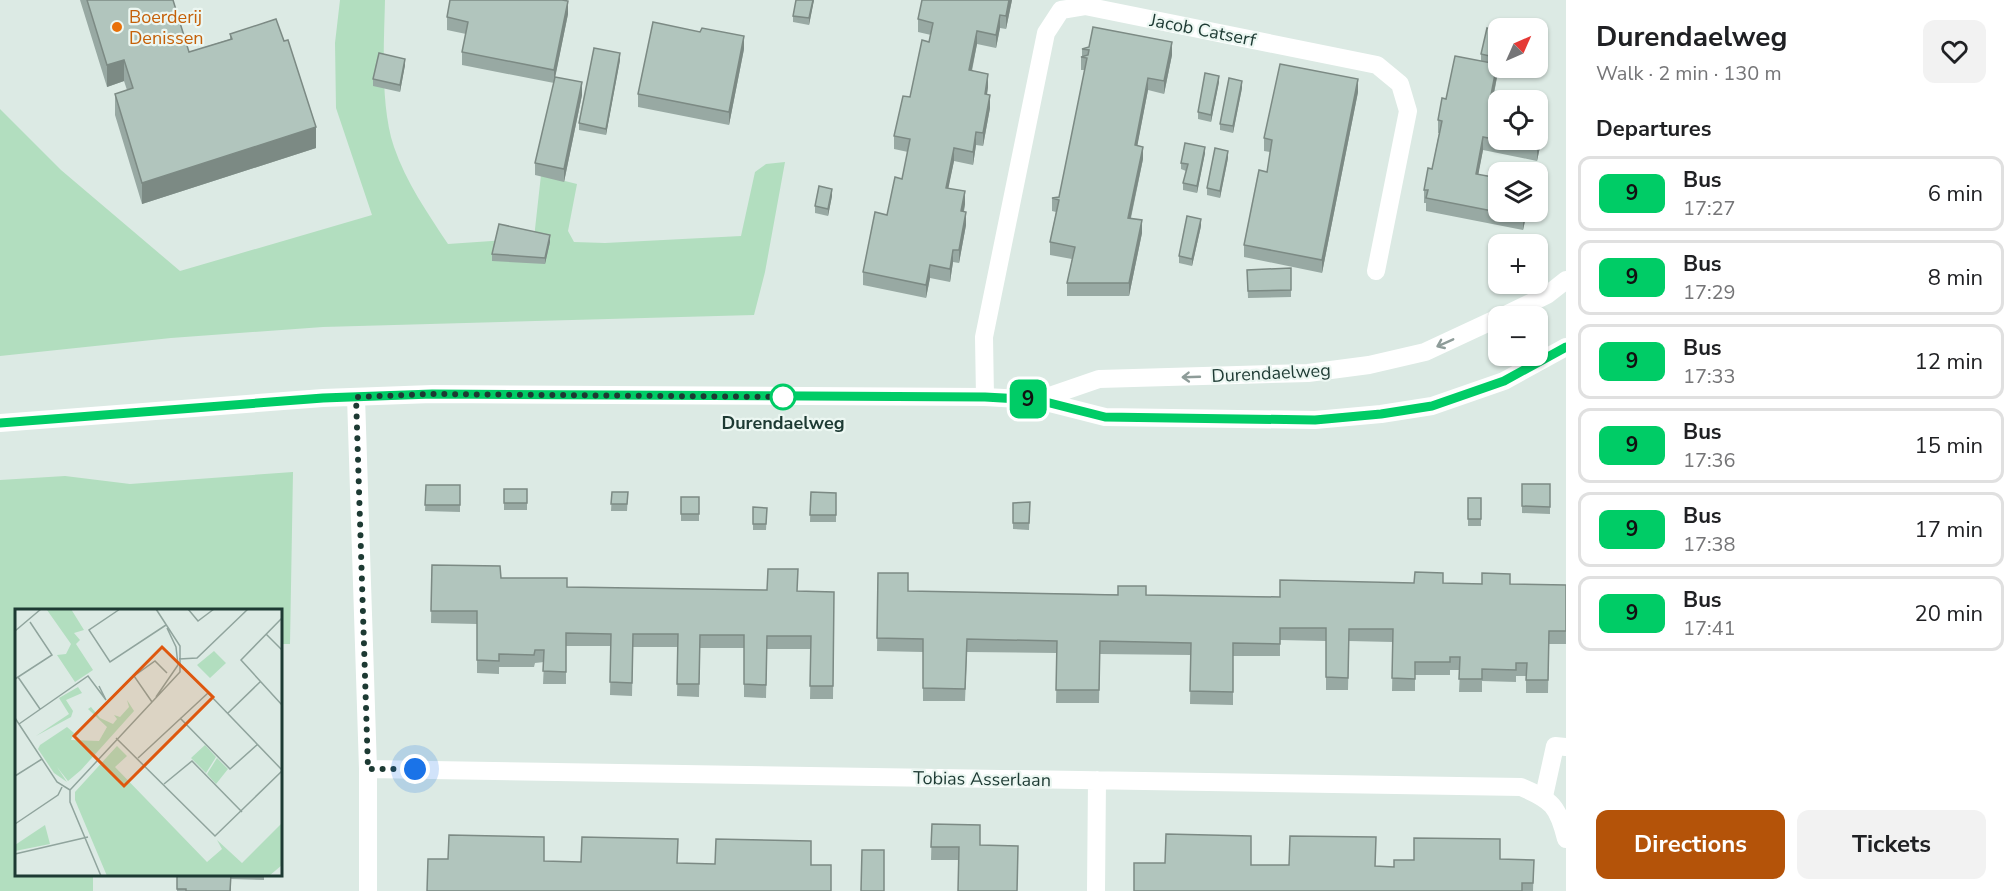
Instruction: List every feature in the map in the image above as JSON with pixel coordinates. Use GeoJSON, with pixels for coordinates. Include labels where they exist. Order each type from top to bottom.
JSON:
{"type":"FeatureCollection","features":[{"type":"Feature","properties":{"kind":"street","name":"Jacob Catserf"},"geometry":{"type":"LineString","coordinates":[[985,397],[984,337],[1046,33],[1061,10],[1085,6],[1377,65],[1400,84],[1408,111],[1376,271]]}},
{"type":"Feature","properties":{"kind":"street","name":"Durendaelweg"},"geometry":{"type":"LineString","coordinates":[[1524,306],[1547,295],[1566,280]]}},
{"type":"Feature","properties":{"kind":"street","name":"Durendaelweg"},"geometry":{"type":"LineString","coordinates":[[1038,400],[1099,379],[1308,373],[1369,365],[1425,352],[1488,323]]}},
{"type":"Feature","properties":{"kind":"street","name":"Durendaelweg"},"geometry":{"type":"LineString","coordinates":[[0,423],[356,397],[432,394],[985,397],[1038,400],[1105,417],[1315,420],[1381,414],[1432,406],[1504,381],[1566,347]]}},
{"type":"Feature","properties":{"kind":"street"},"geometry":{"type":"LineString","coordinates":[[356,397],[368,769],[368,891]]}},
{"type":"Feature","properties":{"kind":"street"},"geometry":{"type":"LineString","coordinates":[[1566,747],[1555,746],[1544,796],[1560,815],[1566,839]]}},
{"type":"Feature","properties":{"kind":"street","name":"Tobias Asserlaan"},"geometry":{"type":"LineString","coordinates":[[368,769],[1521,787],[1544,796]]}},
{"type":"Feature","properties":{"kind":"street"},"geometry":{"type":"LineString","coordinates":[[1096,891],[1097,780]]}},
{"type":"Feature","properties":{"kind":"green space"},"geometry":{"type":"Polygon","coordinates":[[[340,0],[385,0],[385,94],[394,147],[411,185],[448,244],[534,238],[541,175],[577,184],[568,231],[574,242],[605,243],[741,236],[755,172],[766,164],[785,162],[765,272],[754,315],[323,327],[171,338],[0,356],[0,109],[61,170],[180,271],[372,215],[336,108],[335,43],[340,0]]]}},
{"type":"Feature","properties":{"kind":"green space"},"geometry":{"type":"Polygon","coordinates":[[[293,472],[290,644],[282,644],[282,609],[15,609],[15,876],[93,876],[93,891],[0,891],[0,480],[65,476],[130,484],[293,472]]]}},
{"type":"Feature","properties":{"kind":"building"},"geometry":{"type":"Polygon","coordinates":[[[87,0],[173,0],[189,52],[232,39],[230,34],[276,19],[284,41],[288,40],[316,127],[142,183],[115,94],[133,88],[124,60],[107,65],[87,0]]]}},
{"type":"Feature","properties":{"kind":"building"},"geometry":{"type":"Polygon","coordinates":[[[450,0],[568,1],[554,70],[462,52],[468,22],[447,17],[450,0]]]}},
{"type":"Feature","properties":{"kind":"building"},"geometry":{"type":"Polygon","coordinates":[[[796,0],[813,0],[809,18],[793,16],[796,0]]]}},
{"type":"Feature","properties":{"kind":"building"},"geometry":{"type":"Polygon","coordinates":[[[922,0],[1009,0],[1006,16],[1000,15],[996,35],[977,31],[969,70],[988,74],[985,94],[990,95],[983,133],[976,132],[973,152],[954,148],[946,188],[965,191],[961,211],[966,212],[959,250],[953,250],[950,269],[930,265],[926,285],[863,272],[875,212],[887,215],[895,177],[902,179],[910,139],[894,136],[903,96],[910,97],[922,40],[929,42],[933,23],[918,19],[922,0]]]}},
{"type":"Feature","properties":{"kind":"building"},"geometry":{"type":"Polygon","coordinates":[[[653,22],[700,32],[702,28],[744,36],[729,112],[638,94],[653,22]]]}},
{"type":"Feature","properties":{"kind":"building"},"geometry":{"type":"Polygon","coordinates":[[[1093,27],[1172,42],[1164,81],[1148,78],[1135,145],[1143,147],[1128,218],[1142,220],[1129,283],[1067,283],[1075,247],[1050,242],[1059,200],[1052,198],[1059,197],[1087,58],[1081,57],[1088,55],[1089,50],[1082,49],[1089,47],[1093,27]]]}},
{"type":"Feature","properties":{"kind":"building"},"geometry":{"type":"Polygon","coordinates":[[[1487,28],[1488,56],[1481,54],[1487,28]]]}},
{"type":"Feature","properties":{"kind":"building"},"geometry":{"type":"Polygon","coordinates":[[[594,48],[620,53],[606,129],[579,123],[594,48]]]}},
{"type":"Feature","properties":{"kind":"building"},"geometry":{"type":"Polygon","coordinates":[[[379,53],[405,59],[400,85],[373,79],[379,53]]]}},
{"type":"Feature","properties":{"kind":"building"},"geometry":{"type":"Polygon","coordinates":[[[1455,56],[1488,62],[1488,78],[1494,78],[1492,90],[1488,90],[1488,138],[1483,137],[1476,174],[1488,176],[1488,210],[1426,198],[1428,190],[1424,190],[1428,168],[1432,169],[1442,121],[1438,120],[1442,98],[1446,99],[1455,56]]]}},
{"type":"Feature","properties":{"kind":"building"},"geometry":{"type":"Polygon","coordinates":[[[1280,64],[1358,79],[1322,260],[1244,245],[1259,170],[1267,172],[1272,140],[1264,138],[1280,64]]]}},
{"type":"Feature","properties":{"kind":"building"},"geometry":{"type":"Polygon","coordinates":[[[1205,73],[1219,76],[1211,115],[1198,112],[1205,73]]]}},
{"type":"Feature","properties":{"kind":"building"},"geometry":{"type":"Polygon","coordinates":[[[555,77],[582,82],[564,169],[535,163],[555,77]]]}},
{"type":"Feature","properties":{"kind":"building"},"geometry":{"type":"Polygon","coordinates":[[[1229,78],[1242,81],[1233,126],[1220,124],[1229,78]]]}},
{"type":"Feature","properties":{"kind":"building"},"geometry":{"type":"Polygon","coordinates":[[[1185,143],[1205,147],[1197,186],[1183,183],[1188,164],[1181,163],[1185,143]]]}},
{"type":"Feature","properties":{"kind":"building"},"geometry":{"type":"Polygon","coordinates":[[[1215,148],[1228,151],[1220,191],[1207,188],[1215,148]]]}},
{"type":"Feature","properties":{"kind":"building"},"geometry":{"type":"Polygon","coordinates":[[[819,186],[832,189],[828,209],[815,206],[819,186]]]}},
{"type":"Feature","properties":{"kind":"building"},"geometry":{"type":"Polygon","coordinates":[[[1187,216],[1201,219],[1192,259],[1179,256],[1187,216]]]}},
{"type":"Feature","properties":{"kind":"building"},"geometry":{"type":"Polygon","coordinates":[[[499,224],[550,235],[545,258],[492,254],[499,224]]]}},
{"type":"Feature","properties":{"kind":"building"},"geometry":{"type":"Polygon","coordinates":[[[1291,268],[1291,290],[1248,291],[1247,270],[1291,268]]]}},
{"type":"Feature","properties":{"kind":"building"},"geometry":{"type":"Polygon","coordinates":[[[1522,484],[1550,484],[1550,507],[1522,506],[1522,484]]]}},
{"type":"Feature","properties":{"kind":"building"},"geometry":{"type":"Polygon","coordinates":[[[426,485],[460,485],[460,505],[425,505],[426,485]]]}},
{"type":"Feature","properties":{"kind":"building"},"geometry":{"type":"Polygon","coordinates":[[[504,489],[527,489],[527,503],[504,503],[504,489]]]}},
{"type":"Feature","properties":{"kind":"building"},"geometry":{"type":"Polygon","coordinates":[[[612,492],[628,492],[627,504],[611,504],[612,492]]]}},
{"type":"Feature","properties":{"kind":"building"},"geometry":{"type":"Polygon","coordinates":[[[811,492],[836,493],[836,515],[810,515],[811,492]]]}},
{"type":"Feature","properties":{"kind":"building"},"geometry":{"type":"Polygon","coordinates":[[[681,497],[699,497],[699,514],[681,514],[681,497]]]}},
{"type":"Feature","properties":{"kind":"building"},"geometry":{"type":"Polygon","coordinates":[[[1468,498],[1481,498],[1481,519],[1468,519],[1468,498]]]}},
{"type":"Feature","properties":{"kind":"building"},"geometry":{"type":"Polygon","coordinates":[[[1030,502],[1029,523],[1013,523],[1013,503],[1030,502]]]}},
{"type":"Feature","properties":{"kind":"building"},"geometry":{"type":"Polygon","coordinates":[[[753,507],[767,508],[766,524],[753,524],[753,507]]]}},
{"type":"Feature","properties":{"kind":"building"},"geometry":{"type":"Polygon","coordinates":[[[432,565],[500,566],[501,578],[567,578],[567,587],[767,590],[768,569],[798,569],[797,591],[834,592],[833,686],[810,686],[811,636],[767,636],[766,685],[744,684],[744,635],[700,635],[699,684],[677,684],[678,634],[633,634],[632,683],[610,682],[611,634],[566,633],[566,672],[543,671],[544,650],[535,650],[534,655],[499,654],[499,661],[477,660],[477,611],[431,611],[432,565]]]}},
{"type":"Feature","properties":{"kind":"building"},"geometry":{"type":"Polygon","coordinates":[[[1415,572],[1443,573],[1443,583],[1482,584],[1482,573],[1510,574],[1510,584],[1566,585],[1566,631],[1549,631],[1548,680],[1526,680],[1527,663],[1516,663],[1516,670],[1482,669],[1482,679],[1459,679],[1460,657],[1450,657],[1450,662],[1415,662],[1415,679],[1392,678],[1393,629],[1349,629],[1348,678],[1326,677],[1326,628],[1280,628],[1280,644],[1233,643],[1233,692],[1190,691],[1191,643],[1100,641],[1099,690],[1056,690],[1057,641],[967,639],[965,689],[923,688],[923,639],[877,638],[878,573],[908,573],[908,591],[1118,595],[1118,586],[1146,586],[1146,595],[1280,597],[1280,580],[1414,583],[1415,572]]]}},
{"type":"Feature","properties":{"kind":"building"},"geometry":{"type":"Polygon","coordinates":[[[932,824],[980,825],[980,845],[1018,846],[1017,891],[958,891],[959,847],[931,847],[932,824]]]}},
{"type":"Feature","properties":{"kind":"building"},"geometry":{"type":"Polygon","coordinates":[[[1166,834],[1251,836],[1251,865],[1289,865],[1290,836],[1376,837],[1375,866],[1394,867],[1394,860],[1414,860],[1414,838],[1500,839],[1500,859],[1534,860],[1533,883],[1522,883],[1522,891],[1134,891],[1134,863],[1165,863],[1166,834]]]}},
{"type":"Feature","properties":{"kind":"building"},"geometry":{"type":"Polygon","coordinates":[[[449,835],[544,837],[544,861],[581,862],[582,837],[678,839],[677,863],[715,864],[716,839],[811,841],[811,865],[831,865],[831,891],[427,891],[428,859],[448,859],[449,835]]]}},
{"type":"Feature","properties":{"kind":"building"},"geometry":{"type":"Polygon","coordinates":[[[862,850],[884,850],[884,891],[861,891],[862,850]]]}},
{"type":"Feature","properties":{"kind":"building"},"geometry":{"type":"Polygon","coordinates":[[[177,876],[231,876],[230,891],[177,889],[177,876]]]}},
{"type":"Feature","properties":{"kind":"bus line","name":"9"},"geometry":{"type":"LineString","coordinates":[[0,423],[323,398],[432,394],[985,397],[1038,400],[1105,417],[1315,420],[1381,414],[1432,406],[1504,381],[1566,347]]}},
{"type":"Feature","properties":{"kind":"place","name":"Boerderij Denissen"},"geometry":{"type":"Point","coordinates":[117,27]}},
{"type":"Feature","properties":{"kind":"place","name":"Durendaelweg"},"geometry":{"type":"Point","coordinates":[783,397]}},
{"type":"Feature","properties":{"kind":"route"},"geometry":{"type":"LineString","coordinates":[[415,769],[368,769],[356,397],[432,394],[783,397]]}}]}
